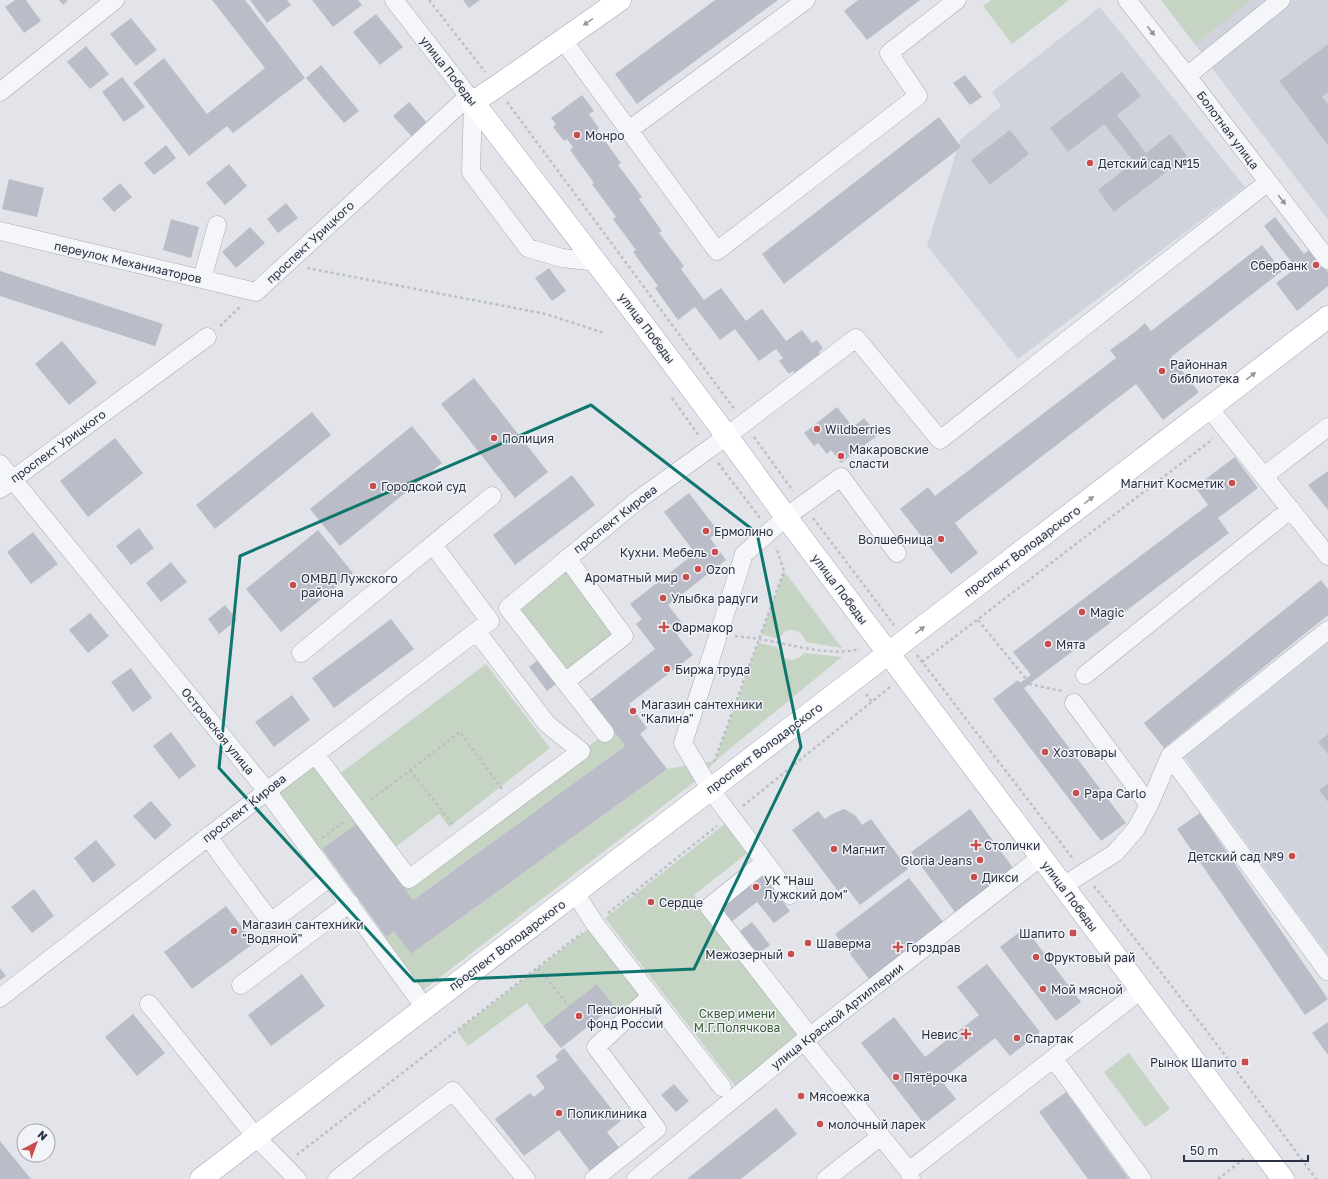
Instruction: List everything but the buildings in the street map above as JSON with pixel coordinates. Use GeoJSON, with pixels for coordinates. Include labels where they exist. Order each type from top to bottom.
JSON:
{"type":"FeatureCollection","features":[{"type":"Feature","properties":{"kind":"main road","name":"проспект Урицкого"},"geometry":{"type":"LineString","coordinates":[[473,102],[620,0]]}},
{"type":"Feature","properties":{"kind":"main road","name":"улица Победы"},"geometry":{"type":"LineString","coordinates":[[473,102],[597,262],[727,436],[778,524],[905,675],[1283,1179]]}},
{"type":"Feature","properties":{"kind":"main road","name":"проспект Володарского"},"geometry":{"type":"LineString","coordinates":[[201,1179],[575,893],[706,783],[888,653],[1328,317]]}},
{"type":"Feature","properties":{"kind":"street"},"geometry":{"type":"LineString","coordinates":[[0,92],[115,0]]}},
{"type":"Feature","properties":{"kind":"street","name":"улица Победы"},"geometry":{"type":"LineString","coordinates":[[394,0],[473,102]]}},
{"type":"Feature","properties":{"kind":"street"},"geometry":{"type":"LineString","coordinates":[[629,130],[806,0]]}},
{"type":"Feature","properties":{"kind":"street"},"geometry":{"type":"LineString","coordinates":[[563,40],[717,251],[918,96],[889,53],[957,0]]}},
{"type":"Feature","properties":{"kind":"street","name":"Болотная улица"},"geometry":{"type":"LineString","coordinates":[[1127,0],[1328,260]]}},
{"type":"Feature","properties":{"kind":"street"},"geometry":{"type":"LineString","coordinates":[[1187,76],[1281,0]]}},
{"type":"Feature","properties":{"kind":"street"},"geometry":{"type":"LineString","coordinates":[[473,102],[471,172],[528,248],[562,258],[597,262]]}},
{"type":"Feature","properties":{"kind":"street","name":"проспект Урицкого"},"geometry":{"type":"LineString","coordinates":[[256,292],[461,103],[473,102]]}},
{"type":"Feature","properties":{"kind":"street","name":"проспект Кирова"},"geometry":{"type":"LineString","coordinates":[[565,682],[508,608],[638,500],[727,436],[856,338],[940,440],[1268,182]]}},
{"type":"Feature","properties":{"kind":"street"},"geometry":{"type":"LineString","coordinates":[[202,279],[217,225]]}},
{"type":"Feature","properties":{"kind":"street","name":"переулок Механизаторов"},"geometry":{"type":"LineString","coordinates":[[0,231],[256,292]]}},
{"type":"Feature","properties":{"kind":"street","name":"проспект Урицкого"},"geometry":{"type":"LineString","coordinates":[[6,484],[207,337]]}},
{"type":"Feature","properties":{"kind":"street"},"geometry":{"type":"LineString","coordinates":[[1209,408],[1328,556]]}},
{"type":"Feature","properties":{"kind":"street"},"geometry":{"type":"LineString","coordinates":[[1264,476],[1328,427]]}},
{"type":"Feature","properties":{"kind":"street","name":"Островская улица"},"geometry":{"type":"LineString","coordinates":[[0,464],[6,484],[267,791],[425,1008]]}},
{"type":"Feature","properties":{"kind":"street"},"geometry":{"type":"LineString","coordinates":[[790,895],[706,783],[683,744],[723,635],[744,554],[778,524],[841,477],[897,553]]}},
{"type":"Feature","properties":{"kind":"street"},"geometry":{"type":"LineString","coordinates":[[301,653],[492,496]]}},
{"type":"Feature","properties":{"kind":"street"},"geometry":{"type":"LineString","coordinates":[[1085,675],[1291,509]]}},
{"type":"Feature","properties":{"kind":"street"},"geometry":{"type":"LineString","coordinates":[[315,754],[409,879],[581,751],[546,724],[433,545]]}},
{"type":"Feature","properties":{"kind":"street"},"geometry":{"type":"LineString","coordinates":[[567,558],[624,636],[565,682],[605,734]]}},
{"type":"Feature","properties":{"kind":"street","name":"проспект Кирова"},"geometry":{"type":"LineString","coordinates":[[0,998],[208,836],[484,627]]}},
{"type":"Feature","properties":{"kind":"street"},"geometry":{"type":"LineString","coordinates":[[1064,886],[1115,853],[1136,829],[1149,805],[1170,756],[1328,630]]}},
{"type":"Feature","properties":{"kind":"street"},"geometry":{"type":"LineString","coordinates":[[1074,703],[1149,805]]}},
{"type":"Feature","properties":{"kind":"street"},"geometry":{"type":"LineString","coordinates":[[1170,756],[1327,971],[1328,970]]}},
{"type":"Feature","properties":{"kind":"street"},"geometry":{"type":"LineString","coordinates":[[208,836],[272,922],[330,877]]}},
{"type":"Feature","properties":{"kind":"street","name":"улица Красной Артиллерии"},"geometry":{"type":"LineString","coordinates":[[636,1179],[805,1036],[1041,857]]}},
{"type":"Feature","properties":{"kind":"street"},"geometry":{"type":"LineString","coordinates":[[765,862],[709,907],[910,1175],[1141,990]]}},
{"type":"Feature","properties":{"kind":"street"},"geometry":{"type":"LineString","coordinates":[[575,893],[595,924],[722,1088]]}},
{"type":"Feature","properties":{"kind":"street"},"geometry":{"type":"LineString","coordinates":[[241,985],[350,903]]}},
{"type":"Feature","properties":{"kind":"street"},"geometry":{"type":"LineString","coordinates":[[594,1179],[657,1129],[596,1047],[651,996]]}},
{"type":"Feature","properties":{"kind":"street"},"geometry":{"type":"LineString","coordinates":[[149,1004],[256,1137],[297,1179]]}},
{"type":"Feature","properties":{"kind":"street"},"geometry":{"type":"LineString","coordinates":[[1054,1059],[1142,1179]]}},
{"type":"Feature","properties":{"kind":"street"},"geometry":{"type":"LineString","coordinates":[[337,1179],[452,1090],[526,1179]]}},
{"type":"Feature","properties":{"kind":"street"},"geometry":{"type":"LineString","coordinates":[[826,1179],[882,1136]]}},
{"type":"Feature","properties":{"kind":"path"},"geometry":{"type":"LineString","coordinates":[[429,0],[496,87]]}},
{"type":"Feature","properties":{"kind":"path"},"geometry":{"type":"LineString","coordinates":[[287,264],[546,314],[604,333]]}},
{"type":"Feature","properties":{"kind":"path","name":"проспект Урицкого"},"geometry":{"type":"LineString","coordinates":[[207,337],[256,292]]}},
{"type":"Feature","properties":{"kind":"path"},"geometry":{"type":"LineString","coordinates":[[905,675],[1226,429]]}},
{"type":"Feature","properties":{"kind":"path"},"geometry":{"type":"LineString","coordinates":[[706,783],[784,571],[778,524]]}},
{"type":"Feature","properties":{"kind":"path"},"geometry":{"type":"LineString","coordinates":[[978,620],[1026,679]]}},
{"type":"Feature","properties":{"kind":"path"},"geometry":{"type":"LineString","coordinates":[[723,635],[760,639],[842,652],[860,650]]}},
{"type":"Feature","properties":{"kind":"path"},"geometry":{"type":"LineString","coordinates":[[1029,684],[1064,692],[1085,675]]}},
{"type":"Feature","properties":{"kind":"path"},"geometry":{"type":"LineString","coordinates":[[320,840],[460,732],[512,802]]}},
{"type":"Feature","properties":{"kind":"path"},"geometry":{"type":"LineString","coordinates":[[410,770],[464,838]]}},
{"type":"Feature","properties":{"kind":"path"},"geometry":{"type":"LineString","coordinates":[[633,893],[639,897]]}},
{"type":"Feature","properties":{"kind":"path"},"geometry":{"type":"LineString","coordinates":[[538,968],[569,1006]]}},
{"type":"Feature","properties":{"kind":"path"},"geometry":{"type":"LineString","coordinates":[[736,1020],[740,1025]]}},
{"type":"Feature","properties":{"kind":"path"},"geometry":{"type":"LineString","coordinates":[[1218,1179],[1244,1158]]}},
{"type":"Feature","properties":{"kind":"highlighted area"},"geometry":{"type":"Polygon","coordinates":[[[591,405],[757,533],[801,747],[694,969],[414,981],[219,768],[240,556],[591,405]]]}},
{"type":"Feature","properties":{"kind":"shaded area"},"geometry":{"type":"Polygon","coordinates":[[[1161,0],[1328,0],[1328,220],[1217,75],[1161,0]]]}},
{"type":"Feature","properties":{"kind":"shaded area","name":"Детский сад №15"},"geometry":{"type":"Polygon","coordinates":[[[1100,7],[1245,187],[1018,359],[927,246],[960,140],[1001,106],[992,92],[1100,7]]]}},
{"type":"Feature","properties":{"kind":"shaded area","name":"Детский сад №9"},"geometry":{"type":"Polygon","coordinates":[[[1328,643],[1328,955],[1184,757],[1328,643]]]}},
{"type":"Feature","properties":{"kind":"green space"},"geometry":{"type":"Polygon","coordinates":[[[991,0],[1069,0],[1012,44],[983,6],[991,0]]]}},
{"type":"Feature","properties":{"kind":"green space"},"geometry":{"type":"Polygon","coordinates":[[[1161,0],[1252,0],[1195,44],[1161,0]]]}},
{"type":"Feature","properties":{"kind":"green space"},"geometry":{"type":"Polygon","coordinates":[[[567,558],[624,636],[565,682],[508,608],[567,558]]]}},
{"type":"Feature","properties":{"kind":"green space"},"geometry":{"type":"Polygon","coordinates":[[[784,571],[842,648],[806,642],[801,633],[792,630],[785,631],[779,639],[761,634],[784,571]]]}},
{"type":"Feature","properties":{"kind":"green space"},"geometry":{"type":"Polygon","coordinates":[[[758,643],[777,647],[779,652],[785,658],[793,660],[797,659],[804,653],[842,657],[715,761],[758,643]]]}},
{"type":"Feature","properties":{"kind":"green space"},"geometry":{"type":"Polygon","coordinates":[[[486,664],[550,748],[449,827],[439,814],[389,852],[409,879],[605,734],[607,723],[625,746],[413,900],[358,823],[319,852],[271,788],[315,754],[334,778],[486,664]]]}},
{"type":"Feature","properties":{"kind":"green space"},"geometry":{"type":"Polygon","coordinates":[[[715,761],[702,776],[422,991],[383,938],[394,931],[411,954],[667,769],[715,761]]]}},
{"type":"Feature","properties":{"kind":"green space","name":"Сквер имени М.Г.Полячкова"},"geometry":{"type":"Polygon","coordinates":[[[731,819],[754,848],[694,895],[802,1035],[736,1087],[605,918],[731,819]]]}},
{"type":"Feature","properties":{"kind":"green space"},"geometry":{"type":"Polygon","coordinates":[[[595,924],[651,996],[625,1020],[597,984],[543,1026],[527,1003],[468,1046],[457,1031],[595,924]]]}},
{"type":"Feature","properties":{"kind":"green space"},"geometry":{"type":"Polygon","coordinates":[[[1129,1053],[1170,1109],[1145,1127],[1104,1072],[1129,1053]]]}},
{"type":"Feature","properties":{"kind":"place","name":"Монро"},"geometry":{"type":"Point","coordinates":[577,135]}},
{"type":"Feature","properties":{"kind":"place","name":"Детский сад №15"},"geometry":{"type":"Point","coordinates":[1090,163]}},
{"type":"Feature","properties":{"kind":"place","name":"Сбербанк"},"geometry":{"type":"Point","coordinates":[1316,265]}},
{"type":"Feature","properties":{"kind":"place","name":"Районная библиотека"},"geometry":{"type":"Point","coordinates":[1162,371]}},
{"type":"Feature","properties":{"kind":"place","name":"Wildberries"},"geometry":{"type":"Point","coordinates":[817,429]}},
{"type":"Feature","properties":{"kind":"place","name":"Полиция"},"geometry":{"type":"Point","coordinates":[494,438]}},
{"type":"Feature","properties":{"kind":"place","name":"Макаровские сласти"},"geometry":{"type":"Point","coordinates":[841,456]}},
{"type":"Feature","properties":{"kind":"place","name":"Магнит Косметик"},"geometry":{"type":"Point","coordinates":[1232,483]}},
{"type":"Feature","properties":{"kind":"place","name":"Городской суд"},"geometry":{"type":"Point","coordinates":[373,486]}},
{"type":"Feature","properties":{"kind":"place","name":"Ермолино"},"geometry":{"type":"Point","coordinates":[706,531]}},
{"type":"Feature","properties":{"kind":"place","name":"Волшебница"},"geometry":{"type":"Point","coordinates":[941,539]}},
{"type":"Feature","properties":{"kind":"place","name":"Кухни. Мебель"},"geometry":{"type":"Point","coordinates":[715,552]}},
{"type":"Feature","properties":{"kind":"place","name":"Ozon"},"geometry":{"type":"Point","coordinates":[698,569]}},
{"type":"Feature","properties":{"kind":"place","name":"Ароматный мир"},"geometry":{"type":"Point","coordinates":[686,577]}},
{"type":"Feature","properties":{"kind":"place","name":"ОМВД Лужского района"},"geometry":{"type":"Point","coordinates":[293,585]}},
{"type":"Feature","properties":{"kind":"place","name":"Улыбка радуги"},"geometry":{"type":"Point","coordinates":[663,598]}},
{"type":"Feature","properties":{"kind":"place","name":"Magic"},"geometry":{"type":"Point","coordinates":[1082,612]}},
{"type":"Feature","properties":{"kind":"place","name":"Фармакор"},"geometry":{"type":"Point","coordinates":[664,627]}},
{"type":"Feature","properties":{"kind":"place","name":"Мята"},"geometry":{"type":"Point","coordinates":[1048,644]}},
{"type":"Feature","properties":{"kind":"place","name":"Биржа труда"},"geometry":{"type":"Point","coordinates":[667,669]}},
{"type":"Feature","properties":{"kind":"place","name":"Магазин сантехники \"Калина\""},"geometry":{"type":"Point","coordinates":[633,711]}},
{"type":"Feature","properties":{"kind":"place","name":"Хозтовары"},"geometry":{"type":"Point","coordinates":[1045,752]}},
{"type":"Feature","properties":{"kind":"place","name":"Papa Carlo"},"geometry":{"type":"Point","coordinates":[1076,793]}},
{"type":"Feature","properties":{"kind":"place","name":"Столички"},"geometry":{"type":"Point","coordinates":[976,845]}},
{"type":"Feature","properties":{"kind":"place","name":"Магнит"},"geometry":{"type":"Point","coordinates":[834,849]}},
{"type":"Feature","properties":{"kind":"place","name":"Детский сад №9"},"geometry":{"type":"Point","coordinates":[1292,856]}},
{"type":"Feature","properties":{"kind":"place","name":"Gloria Jeans"},"geometry":{"type":"Point","coordinates":[980,860]}},
{"type":"Feature","properties":{"kind":"place","name":"Дикси"},"geometry":{"type":"Point","coordinates":[974,877]}},
{"type":"Feature","properties":{"kind":"place","name":"УК \"Наш Лужский дом\""},"geometry":{"type":"Point","coordinates":[756,887]}},
{"type":"Feature","properties":{"kind":"place","name":"Сердце"},"geometry":{"type":"Point","coordinates":[651,902]}},
{"type":"Feature","properties":{"kind":"place","name":"Магазин сантехники \"Водяной\""},"geometry":{"type":"Point","coordinates":[234,931]}},
{"type":"Feature","properties":{"kind":"place","name":"Шапито"},"geometry":{"type":"Point","coordinates":[1073,933]}},
{"type":"Feature","properties":{"kind":"place","name":"Шаверма"},"geometry":{"type":"Point","coordinates":[808,943]}},
{"type":"Feature","properties":{"kind":"place","name":"Горздрав"},"geometry":{"type":"Point","coordinates":[898,947]}},
{"type":"Feature","properties":{"kind":"place","name":"Межозерный"},"geometry":{"type":"Point","coordinates":[791,954]}},
{"type":"Feature","properties":{"kind":"place","name":"Фруктовый рай"},"geometry":{"type":"Point","coordinates":[1036,957]}},
{"type":"Feature","properties":{"kind":"place","name":"Мой мясной"},"geometry":{"type":"Point","coordinates":[1043,989]}},
{"type":"Feature","properties":{"kind":"place","name":"Пенсионный фонд России"},"geometry":{"type":"Point","coordinates":[579,1016]}},
{"type":"Feature","properties":{"kind":"place","name":"Невис"},"geometry":{"type":"Point","coordinates":[966,1034]}},
{"type":"Feature","properties":{"kind":"place","name":"Спартак"},"geometry":{"type":"Point","coordinates":[1017,1038]}},
{"type":"Feature","properties":{"kind":"place","name":"Рынок Шапито"},"geometry":{"type":"Point","coordinates":[1245,1062]}},
{"type":"Feature","properties":{"kind":"place","name":"Пятёрочка"},"geometry":{"type":"Point","coordinates":[896,1077]}},
{"type":"Feature","properties":{"kind":"place","name":"Мясоежка"},"geometry":{"type":"Point","coordinates":[801,1096]}},
{"type":"Feature","properties":{"kind":"place","name":"Поликлиника"},"geometry":{"type":"Point","coordinates":[559,1113]}},
{"type":"Feature","properties":{"kind":"place","name":"молочный ларек"},"geometry":{"type":"Point","coordinates":[820,1124]}}]}
